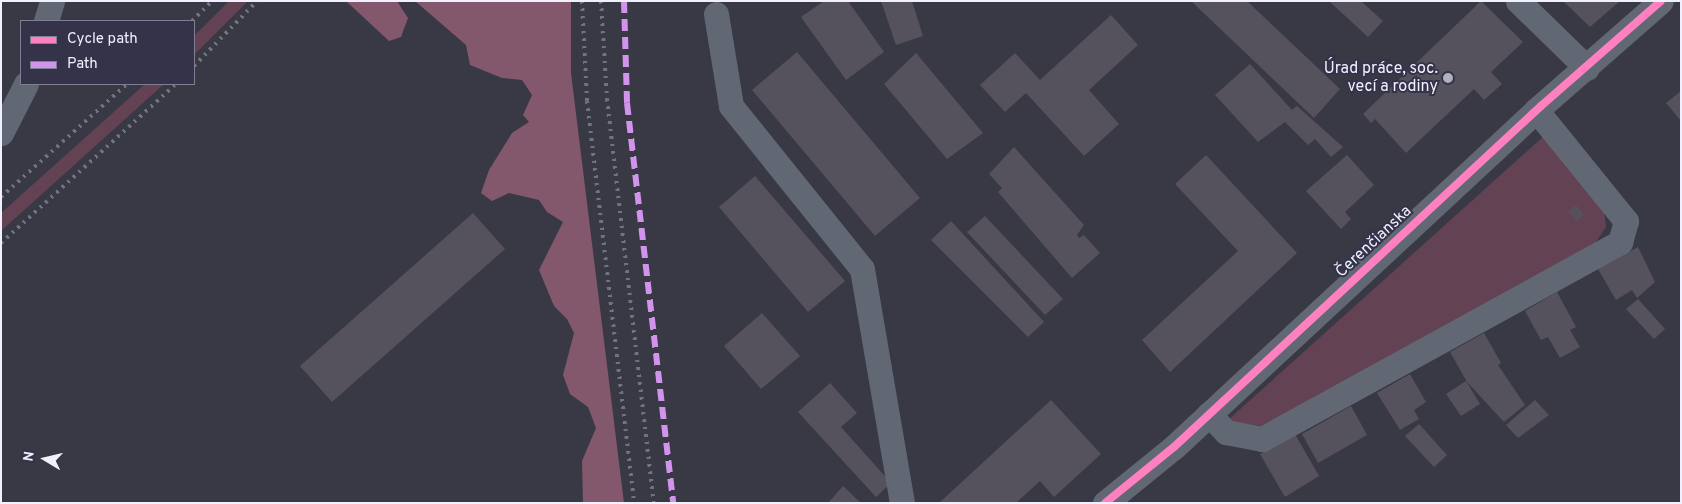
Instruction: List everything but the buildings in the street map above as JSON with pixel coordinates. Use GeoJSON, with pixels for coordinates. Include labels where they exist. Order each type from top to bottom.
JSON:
{"type":"FeatureCollection","features":[{"type":"Feature","properties":{"kind":"street"},"geometry":{"type":"LineString","coordinates":[[46,20],[52,1]]}},
{"type":"Feature","properties":{"kind":"street"},"geometry":{"type":"LineString","coordinates":[[1518,1],[1588,68]]}},
{"type":"Feature","properties":{"kind":"street","name":"Čerenčianska"},"geometry":{"type":"LineString","coordinates":[[1105,503],[1209,414],[1536,110],[1588,68],[1661,1]]}},
{"type":"Feature","properties":{"kind":"street"},"geometry":{"type":"LineString","coordinates":[[716,14],[731,106],[862,269],[902,503]]}},
{"type":"Feature","properties":{"kind":"street"},"geometry":{"type":"LineString","coordinates":[[1,132],[25,85]]}},
{"type":"Feature","properties":{"kind":"street"},"geometry":{"type":"LineString","coordinates":[[1209,414],[1226,432],[1262,439],[1620,242],[1626,221],[1536,110]]}},
{"type":"Feature","properties":{"kind":"shaded area"},"geometry":{"type":"Polygon","coordinates":[[[229,1],[248,1],[195,54],[195,35],[229,1]]]}},
{"type":"Feature","properties":{"kind":"shaded area"},"geometry":{"type":"Polygon","coordinates":[[[346,1],[397,1],[408,18],[401,37],[389,41],[346,1]]]}},
{"type":"Feature","properties":{"kind":"shaded area"},"geometry":{"type":"Polygon","coordinates":[[[415,1],[571,1],[571,73],[624,503],[583,503],[582,461],[596,428],[588,407],[570,394],[563,375],[574,333],[567,319],[554,306],[539,270],[563,222],[547,212],[539,200],[509,193],[492,201],[481,193],[489,170],[512,133],[529,122],[523,115],[532,95],[522,80],[502,78],[470,65],[466,45],[415,1]]]}},
{"type":"Feature","properties":{"kind":"shaded area"},"geometry":{"type":"Polygon","coordinates":[[[144,85],[163,85],[1,231],[1,213],[144,85]]]}},
{"type":"Feature","properties":{"kind":"shaded area"},"geometry":{"type":"Polygon","coordinates":[[[1545,135],[1603,203],[1606,227],[1592,248],[1261,426],[1227,421],[1545,135]]]}},
{"type":"Feature","properties":{"kind":"railway"},"geometry":{"type":"LineString","coordinates":[[193,20],[212,1]]}},
{"type":"Feature","properties":{"kind":"railway"},"geometry":{"type":"LineString","coordinates":[[195,65],[257,1]]}},
{"type":"Feature","properties":{"kind":"railway"},"geometry":{"type":"LineString","coordinates":[[582,1],[587,101],[634,503]]}},
{"type":"Feature","properties":{"kind":"railway"},"geometry":{"type":"LineString","coordinates":[[601,1],[607,99],[654,503]]}},
{"type":"Feature","properties":{"kind":"railway"},"geometry":{"type":"LineString","coordinates":[[1,197],[126,85]]}},
{"type":"Feature","properties":{"kind":"railway"},"geometry":{"type":"LineString","coordinates":[[1,243],[175,85]]}},
{"type":"Feature","properties":{"kind":"marked path"},"geometry":{"type":"LineString","coordinates":[[624,1],[627,103],[673,503]]}},
{"type":"Feature","properties":{"kind":"cycle path"},"geometry":{"type":"LineString","coordinates":[[1105,503],[1174,447],[1541,106],[1661,1]]}},
{"type":"Feature","properties":{"kind":"place","name":"Úrad práce, soc. vecí a rodiny"},"geometry":{"type":"Point","coordinates":[1448,78]}}]}
